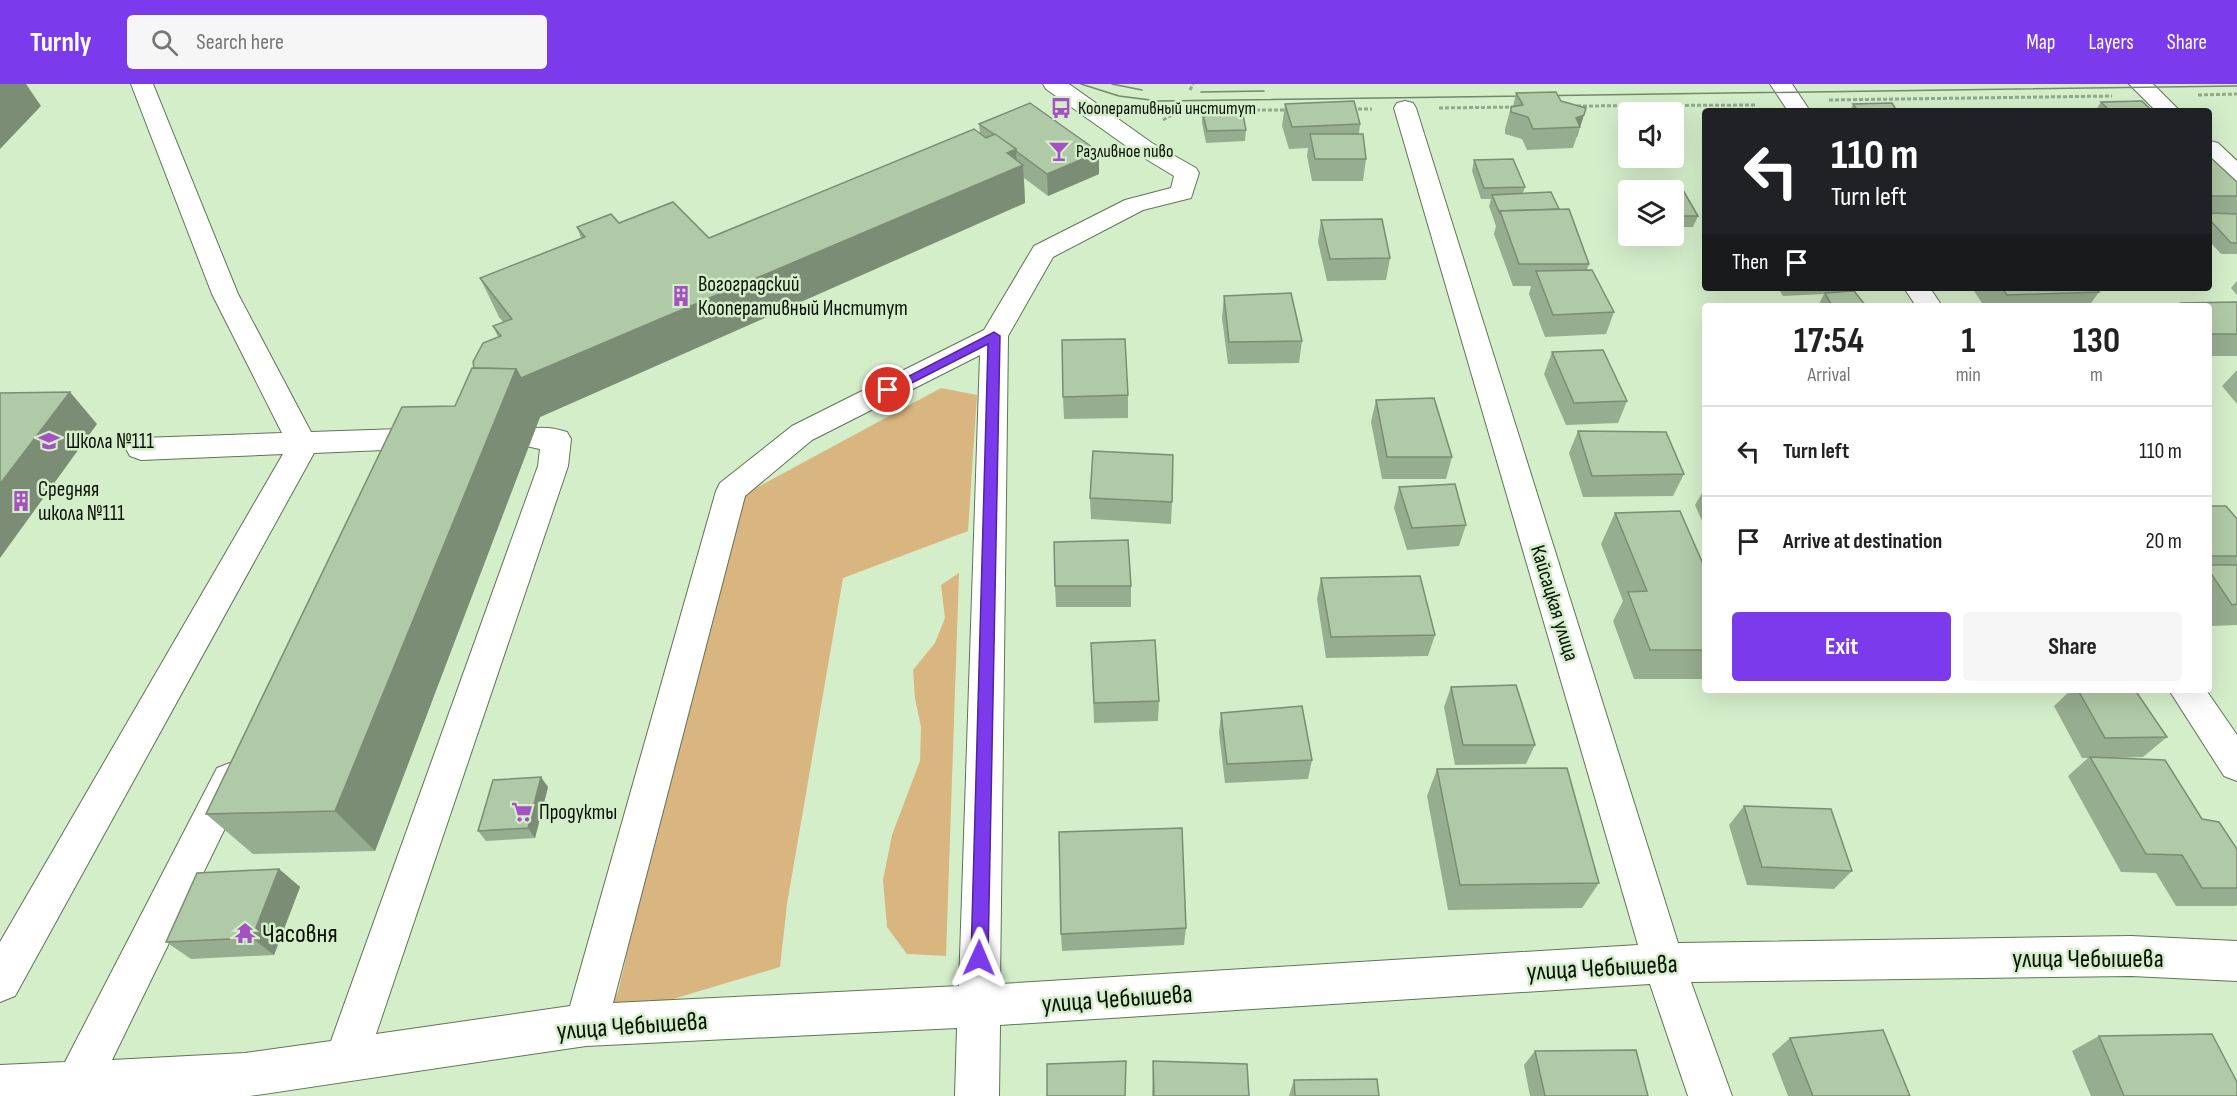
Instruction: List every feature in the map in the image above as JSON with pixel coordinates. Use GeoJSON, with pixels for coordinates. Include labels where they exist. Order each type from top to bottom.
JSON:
{"type":"FeatureCollection","features":[{"type":"Feature","properties":{"kind":"street"},"geometry":{"type":"LineString","coordinates":[[142,84],[225,294],[303,445]]}},
{"type":"Feature","properties":{"kind":"street"},"geometry":{"type":"LineString","coordinates":[[977,1096],[994,336],[1043,252],[1134,205],[1182,193],[1187,173],[1143,148],[1054,84]]}},
{"type":"Feature","properties":{"kind":"street"},"geometry":{"type":"LineString","coordinates":[[2146,90],[2166,108]]}},
{"type":"Feature","properties":{"kind":"street","name":"Кайсацкая улица"},"geometry":{"type":"LineString","coordinates":[[1405,108],[1664,963],[1710,1096]]}},
{"type":"Feature","properties":{"kind":"street"},"geometry":{"type":"LineString","coordinates":[[2212,150],[2237,174]]}},
{"type":"Feature","properties":{"kind":"street"},"geometry":{"type":"LineString","coordinates":[[586,1025],[731,491],[802,433],[994,336]]}},
{"type":"Feature","properties":{"kind":"street"},"geometry":{"type":"LineString","coordinates":[[141,449],[303,445],[453,437]]}},
{"type":"Feature","properties":{"kind":"street"},"geometry":{"type":"LineString","coordinates":[[346,1060],[553,466],[556,439],[532,438]]}},
{"type":"Feature","properties":{"kind":"street"},"geometry":{"type":"LineString","coordinates":[[384,472],[400,440]]}},
{"type":"Feature","properties":{"kind":"street"},"geometry":{"type":"LineString","coordinates":[[0,982],[303,445]]}},
{"type":"Feature","properties":{"kind":"street"},"geometry":{"type":"LineString","coordinates":[[2189,693],[2237,765]]}},
{"type":"Feature","properties":{"kind":"street"},"geometry":{"type":"LineString","coordinates":[[78,1083],[244,751]]}},
{"type":"Feature","properties":{"kind":"street","name":"улица Чебышева"},"geometry":{"type":"LineString","coordinates":[[0,1087],[78,1083],[241,1085],[346,1060],[586,1025],[978,1006],[1664,963],[2131,956],[2237,961]]}},
{"type":"Feature","properties":{"kind":"path"},"geometry":{"type":"LineString","coordinates":[[1190,90],[1193,84]]}},
{"type":"Feature","properties":{"kind":"path"},"geometry":{"type":"LineString","coordinates":[[1570,106],[2146,90],[2237,94]]}},
{"type":"Feature","properties":{"kind":"path"},"geometry":{"type":"LineString","coordinates":[[1346,109],[1523,107]]}},
{"type":"Feature","properties":{"kind":"path"},"geometry":{"type":"LineString","coordinates":[[1179,111],[1298,110]]}},
{"type":"Feature","properties":{"kind":"shaded area"},"geometry":{"type":"Polygon","coordinates":[[[941,388],[977,395],[968,531],[843,578],[787,904],[780,967],[586,1025],[618,992],[734,500],[941,388]]]}},
{"type":"Feature","properties":{"kind":"shaded area"},"geometry":{"type":"Polygon","coordinates":[[[959,573],[946,956],[907,954],[887,927],[883,880],[892,835],[920,761],[921,727],[915,698],[913,670],[935,643],[945,618],[941,585],[959,573]]]}},
{"type":"Feature","properties":{"kind":"building"},"geometry":{"type":"Polygon","coordinates":[[[1556,92],[1561,101],[1586,108],[1584,115],[1576,118],[1580,127],[1533,129],[1528,117],[1511,112],[1511,107],[1523,105],[1516,93],[1556,92]]]}},
{"type":"Feature","properties":{"kind":"building"},"geometry":{"type":"Polygon","coordinates":[[[1354,101],[1360,124],[1292,127],[1285,104],[1354,101]]]}},
{"type":"Feature","properties":{"kind":"building"},"geometry":{"type":"Polygon","coordinates":[[[2142,101],[2149,108],[2107,108],[2101,102],[2142,101]]]}},
{"type":"Feature","properties":{"kind":"building"},"geometry":{"type":"Polygon","coordinates":[[[1030,103],[1099,152],[1047,174],[979,124],[1030,103]]]}},
{"type":"Feature","properties":{"kind":"building"},"geometry":{"type":"Polygon","coordinates":[[[1892,103],[1895,108],[1856,108],[1853,104],[1892,103]]]}},
{"type":"Feature","properties":{"kind":"building"},"geometry":{"type":"Polygon","coordinates":[[[1242,110],[1246,130],[1207,131],[1202,111],[1242,110]]]}},
{"type":"Feature","properties":{"kind":"building"},"geometry":{"type":"Polygon","coordinates":[[[974,129],[986,138],[995,134],[1016,149],[1007,153],[1023,165],[521,378],[516,369],[474,368],[473,362],[483,343],[501,336],[493,326],[512,319],[480,278],[585,237],[577,227],[611,214],[619,223],[673,202],[709,238],[974,129]]]}},
{"type":"Feature","properties":{"kind":"building"},"geometry":{"type":"Polygon","coordinates":[[[1310,134],[1363,134],[1366,159],[1315,159],[1310,134]]]}},
{"type":"Feature","properties":{"kind":"building"},"geometry":{"type":"Polygon","coordinates":[[[1513,159],[1525,187],[1484,188],[1474,160],[1513,159]]]}},
{"type":"Feature","properties":{"kind":"building"},"geometry":{"type":"Polygon","coordinates":[[[2212,159],[2237,182],[2237,196],[2212,196],[2212,159]]]}},
{"type":"Feature","properties":{"kind":"building"},"geometry":{"type":"Polygon","coordinates":[[[1551,192],[1559,209],[1500,211],[1500,214],[1492,195],[1551,192]]]}},
{"type":"Feature","properties":{"kind":"building"},"geometry":{"type":"Polygon","coordinates":[[[1684,192],[1698,216],[1684,216],[1684,192]]]}},
{"type":"Feature","properties":{"kind":"building"},"geometry":{"type":"Polygon","coordinates":[[[1569,209],[1589,264],[1519,264],[1500,211],[1569,209]]]}},
{"type":"Feature","properties":{"kind":"building"},"geometry":{"type":"Polygon","coordinates":[[[2212,213],[2237,214],[2237,243],[2231,243],[2212,222],[2212,213]]]}},
{"type":"Feature","properties":{"kind":"building"},"geometry":{"type":"Polygon","coordinates":[[[1382,219],[1390,258],[1330,259],[1321,220],[1382,219]]]}},
{"type":"Feature","properties":{"kind":"building"},"geometry":{"type":"Polygon","coordinates":[[[1592,270],[1614,312],[1553,315],[1536,271],[1592,270]]]}},
{"type":"Feature","properties":{"kind":"building"},"geometry":{"type":"Polygon","coordinates":[[[1854,291],[1864,303],[1830,303],[1825,293],[1854,291]]]}},
{"type":"Feature","properties":{"kind":"building"},"geometry":{"type":"Polygon","coordinates":[[[2004,291],[2099,292],[2007,295],[2004,291]]]}},
{"type":"Feature","properties":{"kind":"building"},"geometry":{"type":"Polygon","coordinates":[[[1291,293],[1302,341],[1229,342],[1224,296],[1291,293]]]}},
{"type":"Feature","properties":{"kind":"building"},"geometry":{"type":"Polygon","coordinates":[[[2237,302],[2237,334],[2212,334],[2212,303],[2181,303],[2237,302]]]}},
{"type":"Feature","properties":{"kind":"building"},"geometry":{"type":"Polygon","coordinates":[[[1125,339],[1128,395],[1063,397],[1062,340],[1125,339]]]}},
{"type":"Feature","properties":{"kind":"building"},"geometry":{"type":"Polygon","coordinates":[[[1603,350],[1627,401],[1574,403],[1552,352],[1603,350]]]}},
{"type":"Feature","properties":{"kind":"building"},"geometry":{"type":"Polygon","coordinates":[[[472,368],[516,369],[335,811],[206,814],[402,407],[455,406],[472,368]]]}},
{"type":"Feature","properties":{"kind":"building"},"geometry":{"type":"Polygon","coordinates":[[[70,392],[0,484],[0,393],[70,392]]]}},
{"type":"Feature","properties":{"kind":"building"},"geometry":{"type":"Polygon","coordinates":[[[1434,398],[1452,457],[1387,457],[1376,400],[1434,398]]]}},
{"type":"Feature","properties":{"kind":"building"},"geometry":{"type":"Polygon","coordinates":[[[1578,431],[1666,432],[1684,474],[1592,476],[1578,431]]]}},
{"type":"Feature","properties":{"kind":"building"},"geometry":{"type":"Polygon","coordinates":[[[1093,451],[1173,455],[1172,502],[1090,498],[1093,451]]]}},
{"type":"Feature","properties":{"kind":"building"},"geometry":{"type":"Polygon","coordinates":[[[1455,484],[1466,525],[1412,528],[1399,487],[1455,484]]]}},
{"type":"Feature","properties":{"kind":"building"},"geometry":{"type":"Polygon","coordinates":[[[2212,506],[2226,506],[2237,519],[2237,556],[2212,556],[2212,506]]]}},
{"type":"Feature","properties":{"kind":"building"},"geometry":{"type":"Polygon","coordinates":[[[1680,511],[1702,562],[1702,650],[1650,650],[1628,592],[1647,591],[1615,513],[1680,511]]]}},
{"type":"Feature","properties":{"kind":"building"},"geometry":{"type":"Polygon","coordinates":[[[1128,540],[1131,586],[1055,586],[1054,542],[1128,540]]]}},
{"type":"Feature","properties":{"kind":"building"},"geometry":{"type":"Polygon","coordinates":[[[2212,565],[2237,565],[2237,604],[2232,605],[2212,575],[2212,565]]]}},
{"type":"Feature","properties":{"kind":"building"},"geometry":{"type":"Polygon","coordinates":[[[1420,576],[1435,635],[1331,637],[1321,578],[1420,576]]]}},
{"type":"Feature","properties":{"kind":"building"},"geometry":{"type":"Polygon","coordinates":[[[1155,640],[1159,701],[1094,703],[1091,643],[1155,640]]]}},
{"type":"Feature","properties":{"kind":"building"},"geometry":{"type":"Polygon","coordinates":[[[1516,685],[1535,745],[1463,745],[1451,687],[1516,685]]]}},
{"type":"Feature","properties":{"kind":"building"},"geometry":{"type":"Polygon","coordinates":[[[2080,693],[2137,693],[2167,737],[2105,738],[2080,693]]]}},
{"type":"Feature","properties":{"kind":"building"},"geometry":{"type":"Polygon","coordinates":[[[1302,706],[1312,760],[1227,764],[1221,713],[1302,706]]]}},
{"type":"Feature","properties":{"kind":"building"},"geometry":{"type":"Polygon","coordinates":[[[2090,757],[2165,760],[2202,819],[2219,822],[2237,849],[2237,888],[2202,888],[2182,855],[2146,854],[2090,757]]]}},
{"type":"Feature","properties":{"kind":"building"},"geometry":{"type":"Polygon","coordinates":[[[1567,768],[1599,883],[1460,885],[1437,769],[1567,768]]]}},
{"type":"Feature","properties":{"kind":"building"},"geometry":{"type":"Polygon","coordinates":[[[541,777],[528,828],[478,831],[493,780],[541,777]]]}},
{"type":"Feature","properties":{"kind":"building"},"geometry":{"type":"Polygon","coordinates":[[[1744,806],[1831,809],[1852,871],[1762,867],[1744,806]]]}},
{"type":"Feature","properties":{"kind":"building"},"geometry":{"type":"Polygon","coordinates":[[[1182,828],[1186,928],[1061,934],[1059,832],[1182,828]]]}},
{"type":"Feature","properties":{"kind":"building"},"geometry":{"type":"Polygon","coordinates":[[[279,869],[252,938],[166,942],[197,873],[279,869]]]}},
{"type":"Feature","properties":{"kind":"building"},"geometry":{"type":"Polygon","coordinates":[[[1883,1030],[1910,1096],[1813,1096],[1790,1038],[1883,1030]]]}},
{"type":"Feature","properties":{"kind":"building"},"geometry":{"type":"Polygon","coordinates":[[[2212,1034],[2237,1082],[2237,1096],[2124,1096],[2099,1036],[2212,1034]]]}},
{"type":"Feature","properties":{"kind":"building"},"geometry":{"type":"Polygon","coordinates":[[[1636,1050],[1648,1096],[1545,1096],[1535,1051],[1636,1050]]]}},
{"type":"Feature","properties":{"kind":"building"},"geometry":{"type":"Polygon","coordinates":[[[1126,1061],[1125,1096],[1047,1096],[1047,1064],[1126,1061]]]}},
{"type":"Feature","properties":{"kind":"building"},"geometry":{"type":"Polygon","coordinates":[[[1153,1061],[1247,1064],[1249,1096],[1154,1096],[1153,1061]]]}},
{"type":"Feature","properties":{"kind":"building"},"geometry":{"type":"Polygon","coordinates":[[[1377,1079],[1379,1096],[1295,1096],[1294,1080],[1377,1079]]]}},
{"type":"Feature","properties":{"kind":"tram line"},"geometry":{"type":"LineString","coordinates":[[1081,84],[1119,96],[1158,101],[2237,86]]}},
{"type":"Feature","properties":{"kind":"tram line"},"geometry":{"type":"LineString","coordinates":[[1112,84],[1142,90]]}},
{"type":"Feature","properties":{"kind":"tram line"},"geometry":{"type":"LineString","coordinates":[[1201,92],[1264,91]]}},
{"type":"Feature","properties":{"kind":"place","name":"Кооперативный институт"},"geometry":{"type":"Point","coordinates":[1061,108]}},
{"type":"Feature","properties":{"kind":"place","name":"Разливное пиво"},"geometry":{"type":"Point","coordinates":[1059,151]}},
{"type":"Feature","properties":{"kind":"place","name":"Вогоградский Кооперативный Институт"},"geometry":{"type":"Point","coordinates":[681,296]}},
{"type":"Feature","properties":{"kind":"place","name":"Школа №111"},"geometry":{"type":"Point","coordinates":[49,441]}},
{"type":"Feature","properties":{"kind":"place","name":"Средняя школа №111"},"geometry":{"type":"Point","coordinates":[21,501]}},
{"type":"Feature","properties":{"kind":"place","name":"Продукты"},"geometry":{"type":"Point","coordinates":[522,812]}},
{"type":"Feature","properties":{"kind":"place","name":"Часовня"},"geometry":{"type":"Point","coordinates":[245,933]}},
{"type":"Feature","properties":{"kind":"route"},"geometry":{"type":"LineString","coordinates":[[888,390],[994,336],[979,958]]}}]}
